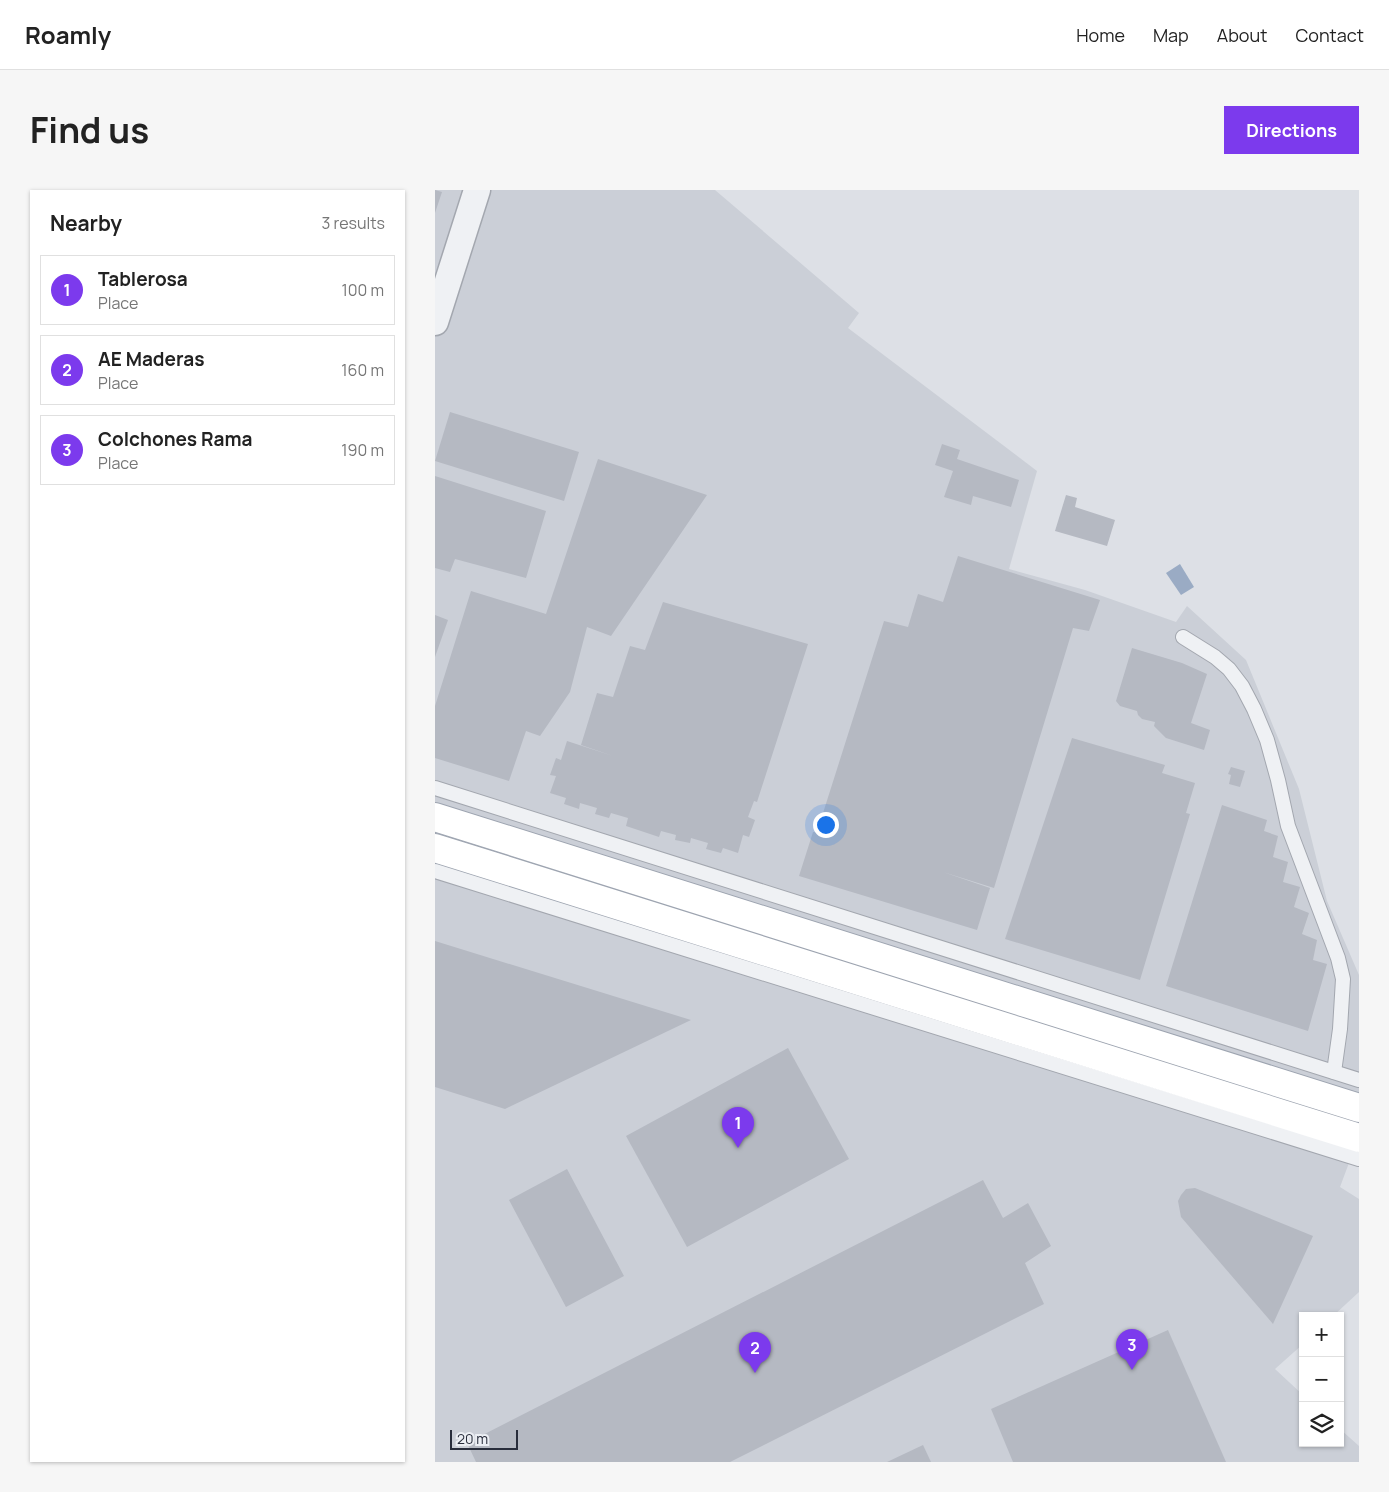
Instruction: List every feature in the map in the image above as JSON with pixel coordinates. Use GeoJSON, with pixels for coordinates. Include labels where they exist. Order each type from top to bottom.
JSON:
{"type":"FeatureCollection","features":[{"type":"Feature","properties":{"kind":"main road"},"geometry":{"type":"LineString","coordinates":[[435,817],[1359,1108]]}},
{"type":"Feature","properties":{"kind":"main road"},"geometry":{"type":"LineString","coordinates":[[435,848],[1359,1138]]}},
{"type":"Feature","properties":{"kind":"street"},"geometry":{"type":"LineString","coordinates":[[435,322],[477,190]]}},
{"type":"Feature","properties":{"kind":"lane"},"geometry":{"type":"LineString","coordinates":[[1183,637],[1215,657],[1229,669],[1242,686],[1267,740],[1279,780],[1288,826],[1338,958],[1343,979],[1341,1029],[1334,1072]]}},
{"type":"Feature","properties":{"kind":"lane"},"geometry":{"type":"LineString","coordinates":[[435,788],[1359,1080]]}},
{"type":"Feature","properties":{"kind":"lane"},"geometry":{"type":"LineString","coordinates":[[435,871],[1359,1159]]}},
{"type":"Feature","properties":{"kind":"shaded area"},"geometry":{"type":"Polygon","coordinates":[[[435,190],[715,190],[859,313],[848,328],[1037,471],[1009,569],[1085,590],[1176,622],[1187,606],[1246,660],[1299,789],[1327,901],[1359,975],[1359,1136],[1340,1187],[1359,1199],[1359,1292],[1337,1312],[1299,1312],[1299,1348],[1275,1369],[1299,1391],[1299,1447],[1344,1447],[1344,1433],[1359,1446],[1359,1462],[435,1462],[435,190]]]}},
{"type":"Feature","properties":{"kind":"water"},"geometry":{"type":"Polygon","coordinates":[[[1180,564],[1194,587],[1181,595],[1166,573],[1180,564]]]}},
{"type":"Feature","properties":{"kind":"building"},"geometry":{"type":"Polygon","coordinates":[[[435,190],[442,192],[435,213],[435,190]]]}},
{"type":"Feature","properties":{"kind":"building"},"geometry":{"type":"Polygon","coordinates":[[[450,412],[579,452],[564,501],[435,461],[450,412]]]}},
{"type":"Feature","properties":{"kind":"building"},"geometry":{"type":"Polygon","coordinates":[[[942,444],[960,450],[957,459],[1019,480],[1011,507],[973,496],[971,505],[944,497],[953,471],[935,465],[942,444]]]}},
{"type":"Feature","properties":{"kind":"building"},"geometry":{"type":"Polygon","coordinates":[[[598,459],[707,495],[611,636],[587,627],[570,692],[540,736],[526,731],[509,781],[435,758],[435,706],[471,591],[546,614],[598,459]]]}},
{"type":"Feature","properties":{"kind":"building"},"geometry":{"type":"Polygon","coordinates":[[[435,476],[546,511],[526,578],[455,559],[450,572],[435,568],[435,476]]]}},
{"type":"Feature","properties":{"kind":"building"},"geometry":{"type":"Polygon","coordinates":[[[1066,495],[1077,498],[1075,507],[1115,520],[1107,546],[1055,531],[1066,495]]]}},
{"type":"Feature","properties":{"kind":"building"},"geometry":{"type":"Polygon","coordinates":[[[958,556],[1100,600],[1089,631],[1073,628],[994,888],[943,872],[990,888],[977,930],[799,876],[813,832],[817,832],[884,621],[908,627],[918,594],[943,602],[958,556]]]}},
{"type":"Feature","properties":{"kind":"building"},"geometry":{"type":"Polygon","coordinates":[[[663,602],[808,644],[757,802],[754,801],[748,817],[755,820],[749,837],[743,835],[738,853],[723,848],[721,853],[706,849],[708,843],[691,838],[690,843],[675,840],[676,835],[661,831],[659,837],[626,826],[628,818],[611,813],[609,818],[595,814],[597,808],[580,803],[579,809],[564,804],[566,798],[550,793],[556,776],[550,775],[556,758],[561,760],[567,741],[613,756],[581,745],[597,693],[613,697],[630,646],[645,650],[663,602]]]}},
{"type":"Feature","properties":{"kind":"building"},"geometry":{"type":"Polygon","coordinates":[[[435,615],[448,620],[435,657],[435,615]]]}},
{"type":"Feature","properties":{"kind":"building"},"geometry":{"type":"Polygon","coordinates":[[[1132,648],[1182,663],[1207,674],[1191,723],[1210,730],[1204,750],[1166,738],[1154,726],[1155,722],[1142,719],[1137,711],[1120,706],[1116,701],[1132,648]]]}},
{"type":"Feature","properties":{"kind":"building"},"geometry":{"type":"Polygon","coordinates":[[[1072,738],[1165,765],[1162,773],[1195,783],[1186,813],[1190,814],[1140,980],[1005,939],[1072,738]]]}},
{"type":"Feature","properties":{"kind":"building"},"geometry":{"type":"Polygon","coordinates":[[[1231,767],[1245,771],[1240,787],[1229,784],[1231,775],[1228,774],[1231,767]]]}},
{"type":"Feature","properties":{"kind":"building"},"geometry":{"type":"Polygon","coordinates":[[[1222,805],[1267,820],[1264,831],[1278,836],[1273,857],[1288,862],[1283,882],[1300,887],[1294,907],[1309,913],[1302,934],[1317,940],[1313,960],[1327,964],[1308,1031],[1166,986],[1222,805]]]}},
{"type":"Feature","properties":{"kind":"building"},"geometry":{"type":"Polygon","coordinates":[[[435,941],[691,1020],[505,1109],[435,1087],[435,941]]]}},
{"type":"Feature","properties":{"kind":"building"},"geometry":{"type":"Polygon","coordinates":[[[788,1048],[849,1159],[687,1247],[626,1136],[788,1048]]]}},
{"type":"Feature","properties":{"kind":"building"},"geometry":{"type":"Polygon","coordinates":[[[567,1169],[624,1276],[566,1307],[509,1200],[567,1169]]]}},
{"type":"Feature","properties":{"kind":"building"},"geometry":{"type":"Polygon","coordinates":[[[983,1180],[1003,1218],[1028,1203],[1051,1246],[1025,1263],[1044,1304],[730,1462],[476,1462],[467,1443],[983,1180]]]}},
{"type":"Feature","properties":{"kind":"building"},"geometry":{"type":"Polygon","coordinates":[[[1195,1188],[1313,1236],[1273,1324],[1181,1217],[1178,1201],[1186,1189],[1195,1188]]]}},
{"type":"Feature","properties":{"kind":"building"},"geometry":{"type":"Polygon","coordinates":[[[1168,1330],[1226,1462],[1013,1462],[991,1409],[1168,1330]]]}},
{"type":"Feature","properties":{"kind":"building"},"geometry":{"type":"Polygon","coordinates":[[[923,1445],[931,1462],[887,1462],[923,1445]]]}},
{"type":"Feature","properties":{"kind":"place","name":"Tablerosa"},"geometry":{"type":"Point","coordinates":[738,1148]}},
{"type":"Feature","properties":{"kind":"place","name":"Colchones Rama"},"geometry":{"type":"Point","coordinates":[1132,1370]}},
{"type":"Feature","properties":{"kind":"place","name":"AE Maderas"},"geometry":{"type":"Point","coordinates":[755,1373]}}]}
